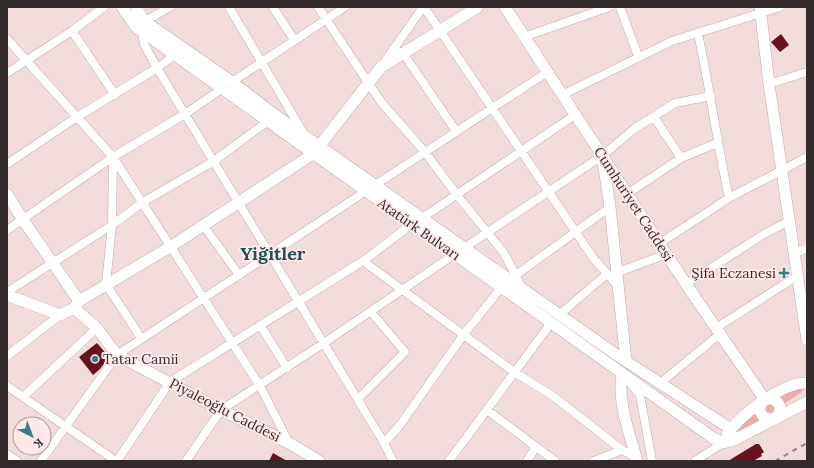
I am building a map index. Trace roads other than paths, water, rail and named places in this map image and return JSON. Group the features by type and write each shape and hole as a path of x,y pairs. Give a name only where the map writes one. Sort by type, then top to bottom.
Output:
{"main road":[{"name":"Atatürk Bulvarı","path":"122,7 133,25 144,26 417,221 513,278 523,289 659,384 731,429"},
{"name":"Atatürk Bulvarı","path":"136,7 144,26"},
{"path":"7,295 60,315 106,284 170,247 316,150 367,82 398,51 440,30 478,7"},
{"name":"Cumhuriyet Caddesi","path":"505,7 546,73 765,400 772,399 778,402 780,412 776,417"},
{"path":"760,10 769,84 807,340"},
{"name":"Atatürk Bulvarı","path":"271,118 306,136 316,150"},
{"path":"602,156 610,207 612,273 619,288 626,361"},
{"name":"Piyaleoğlu Caddesi","path":"7,194 22,220 52,262 76,304 97,328 117,355 221,410 289,443 319,461"},
{"name":"Atatürk Bulvarı","path":"417,221 455,254 501,288 713,438 723,443"},
{"path":"455,254 464,248"},
{"path":"501,288 513,278"},
{"path":"551,323 560,315"},
{"path":"622,374 620,385 636,459"},
{"path":"723,443 731,429 747,412 765,400 793,385 807,383"},
{"path":"794,409 807,393"},
{"path":"723,443 734,440 807,402"}],"street":[{"path":"7,73 72,31 104,7"},
{"path":"170,7 144,26 144,44 237,202 358,399 393,461"},
{"path":"229,7 306,136"},
{"path":"273,7 294,40"},
{"path":"318,7 381,102 425,152 504,254 513,278 610,207"},
{"path":"7,230 113,156 185,114 262,60 345,7"},
{"path":"456,131 398,51 424,7 594,259 612,273"},
{"path":"524,37 609,7"},
{"path":"620,7 638,56"},
{"path":"562,95 617,69 638,56 672,41 698,34 760,10 780,7"},
{"path":"72,31 115,95"},
{"path":"698,34 711,96 717,143 729,198"},
{"path":"7,39 113,156 260,386 289,443"},
{"path":"7,164 77,117 157,68 178,50"},
{"path":"769,84 807,72"},
{"path":"41,461 64,426 117,355 546,73"},
{"path":"464,248 602,156 634,129 675,103 711,96"},
{"path":"7,386 117,461 170,382 362,261 417,221 575,115"},
{"path":"654,117 681,158"},
{"path":"7,292 112,225 143,202 214,161 271,118"},
{"path":"627,194 681,158 717,143"},
{"path":"113,156 112,225 106,284 141,338"},
{"path":"660,243 729,198 807,157"},
{"path":"686,284 764,234 789,221"},
{"path":"203,225 239,275"},
{"path":"794,254 807,248"},
{"path":"186,461 221,410 260,386 371,312 455,254"},
{"path":"560,315 612,273 667,254"},
{"path":"362,261 464,334 514,372 553,396 622,450 636,459"},
{"path":"659,384 718,331 797,276"},
{"path":"384,443 400,425 464,334 501,288"},
{"path":"358,399 405,352 371,312"},
{"path":"7,356 60,315"},
{"path":"449,461 551,323"},
{"path":"260,325 287,368"},
{"path":"23,397 97,328"},
{"path":"622,374 640,394 652,461"},
{"path":"487,410 555,461"},
{"path":"695,461 723,443"},
{"path":"527,461 536,446"},
{"path":"594,461 622,450"},
{"path":"7,454 17,461"}],"railway":[{"path":"775,461 807,443"}],"place":[{"name":"Şifa Eczanesi","path":"784,273"},
{"name":"Tatar Camii","path":"95,359"}],"district":[{"name":"Yiğitler","path":"273,253"}]}
